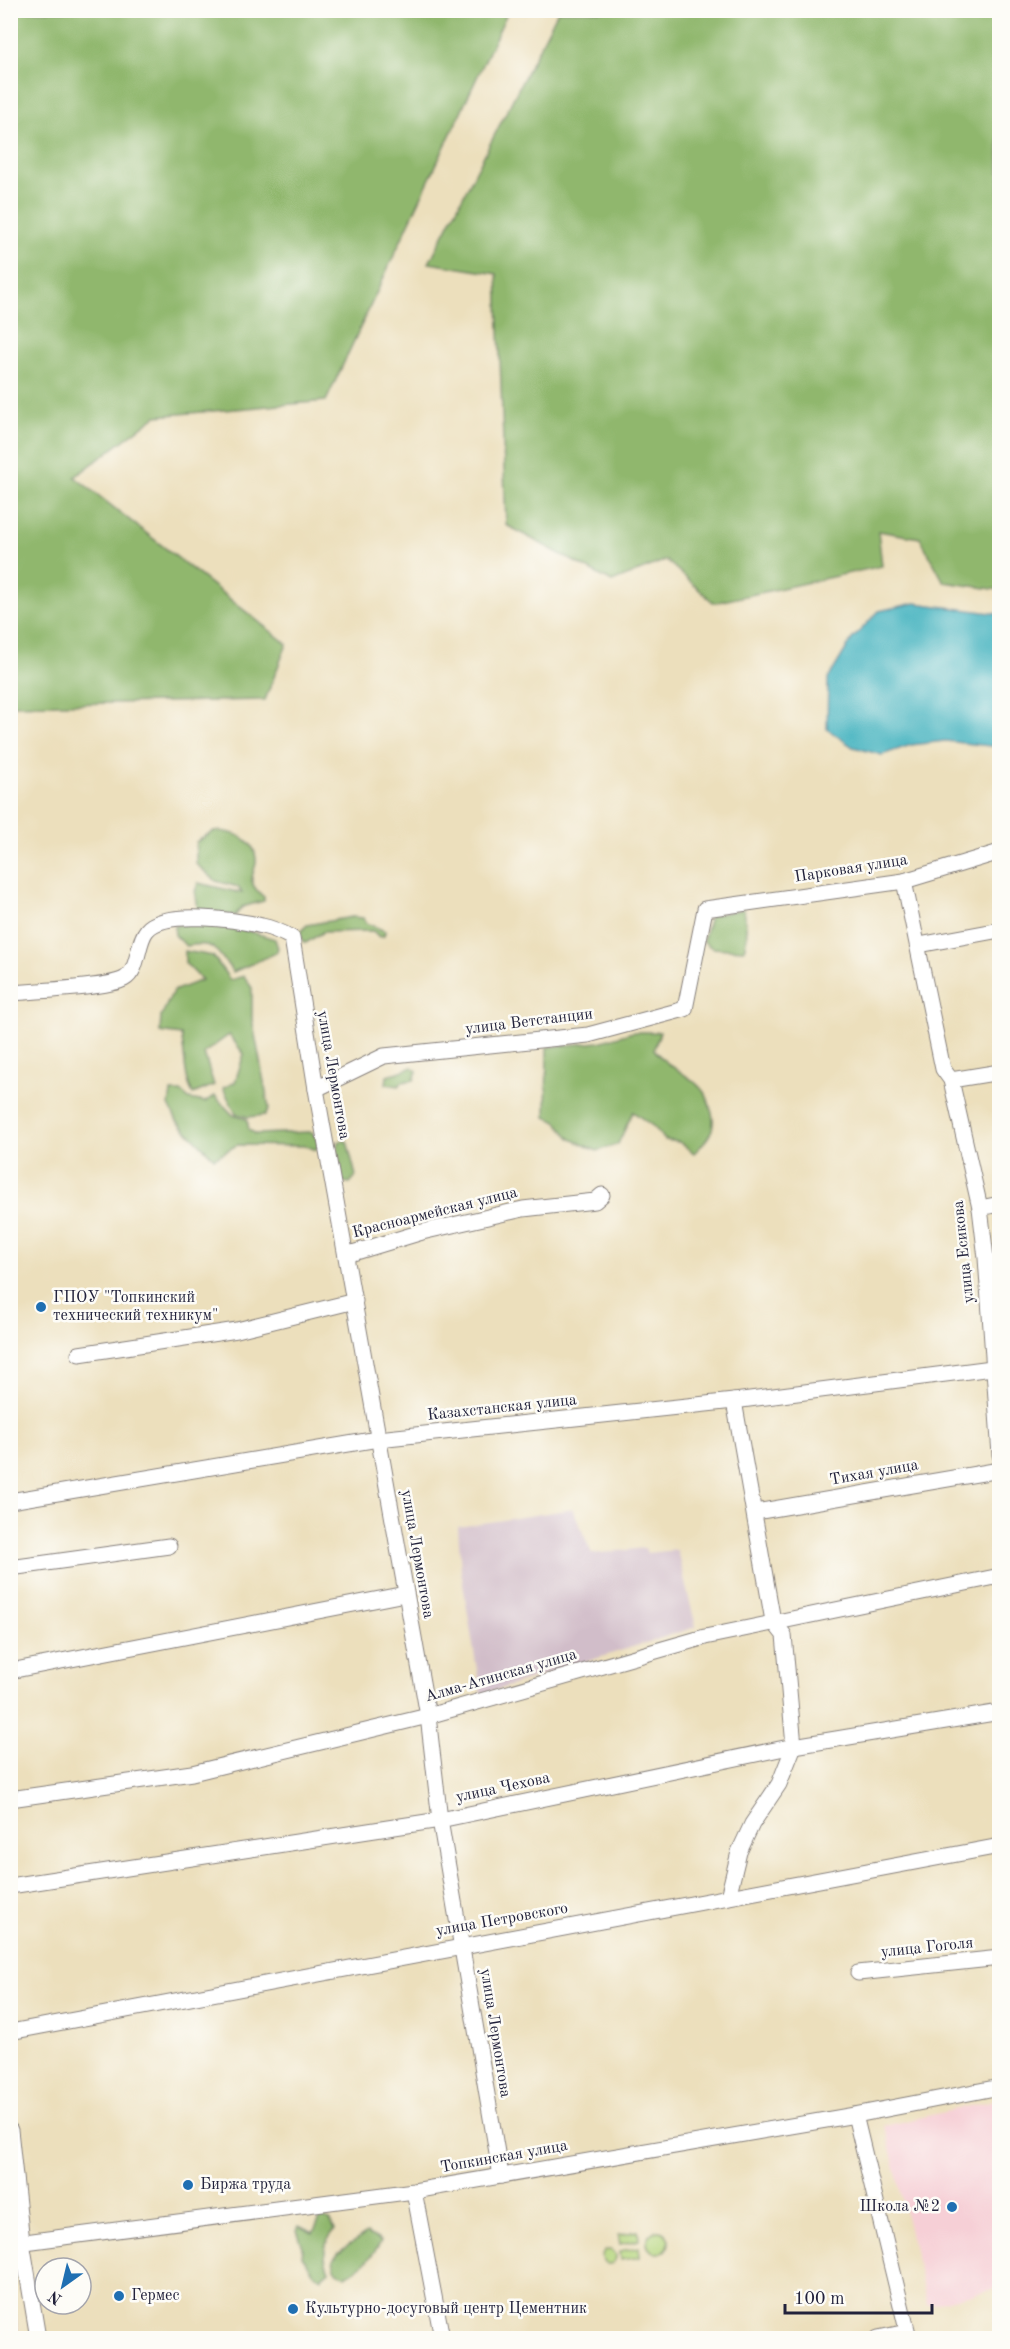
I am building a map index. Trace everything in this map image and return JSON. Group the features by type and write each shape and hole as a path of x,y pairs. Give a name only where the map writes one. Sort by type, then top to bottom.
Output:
{"street":[{"name":"Парковая улица","path":"705,909 904,881 999,852"},
{"name":"улица Есикова","path":"904,881 943,1069 951,1080 993,1257 999,1455"},
{"name":"улица Ветстанции","path":"316,1089 384,1056 588,1035 685,1009 705,909"},
{"name":"улица Лермонтова","path":"10,993 107,983 125,978 133,969 145,931 162,920 189,917 263,926 292,938 316,1089 428,1716 440,1820 501,2176"},
{"path":"919,945 999,930"},
{"path":"951,1080 999,1072"},
{"name":"Красноармейская улица","path":"346,1255 433,1229 523,1209 595,1201 602,1195"},
{"path":"980,1208 999,1204"},
{"path":"80,1354 237,1330 355,1301"},
{"name":"Казахстанская улица","path":"10,1501 378,1440 734,1401 996,1368"},
{"path":"728,1897 730,1881 739,1852 752,1824 779,1784 794,1746 784,1635 773,1621 734,1401"},
{"name":"Тихая улица","path":"755,1512 999,1470"},
{"path":"10,1568 169,1546"},
{"name":"Алма-Атинская улица","path":"10,1799 192,1773 428,1716 705,1637 773,1621 999,1576"},
{"path":"10,1671 405,1594"},
{"name":"улица Чехова","path":"10,1886 440,1820 794,1746 999,1712"},
{"name":"улица Петровского","path":"10,2032 999,1846"},
{"name":"улица Гоголя","path":"858,1973 999,1958"},
{"name":"Топкинская улица","path":"16,2243 414,2191 855,2115 999,2087"},
{"path":"855,2115 908,2335 878,2338"},
{"path":"10,2130 16,2243 38,2338"},
{"path":"414,2191 442,2338"}],"shaded area":[{"path":"573,1509 592,1554 645,1548 647,1553 677,1550 696,1627 481,1695 461,1571 458,1527"},
{"name":"Школа №2","path":"999,2099 999,2288 927,2305 885,2126"},
{"path":"11,2288 20,2338 11,2338"}],"green space":[{"path":"10,11 508,11 326,401 156,416 75,477 287,644 265,700 11,705"},
{"path":"558,11 999,11 999,590 944,582 920,538 878,531 882,566 714,603 666,560 612,582 506,525 497,274 429,263"},
{"path":"214,831 243,838 253,848 255,855 256,863 252,882 264,897 264,901 242,907 235,916 198,909 195,892 198,883 242,893 238,887 216,881 196,864 196,842"},
{"path":"744,909 747,936 744,950 712,948 703,941 710,916"},
{"path":"352,917 363,918 366,923 385,931 384,936 379,937 373,931 323,932 306,943 303,942 300,932 307,925"},
{"path":"188,924 248,931 275,939 278,948 276,953 233,972 219,953 210,946 186,946 175,935 174,926"},
{"path":"185,951 213,956 230,980 244,976 252,988 252,1019 269,1108 265,1115 248,1117 236,1114 223,1088 235,1082 244,1054 229,1035 204,1053 214,1085 193,1094 186,1073 181,1035 160,1032 161,1017 173,991 202,980 185,963"},
{"path":"633,1032 660,1032 654,1049 659,1056 695,1082 707,1097 713,1119 712,1130 694,1153 679,1142 665,1140 654,1127 633,1112 618,1144 597,1151 571,1139 557,1122 546,1117 547,1047 599,1042"},
{"path":"412,1067 417,1071 414,1080 402,1082 399,1086 386,1084 387,1076"},
{"path":"171,1092 181,1092 189,1099 205,1102 215,1096 233,1115 247,1119 249,1130 256,1134 309,1132 313,1133 319,1143 316,1150 306,1146 237,1145 214,1158 177,1121 169,1105"},
{"path":"340,1141 347,1141 356,1176 350,1183 343,1182 337,1145"},
{"path":"321,2217 330,2220 335,2230 325,2249 325,2260 329,2271 321,2278 314,2273 302,2256 303,2247 297,2230 299,2226 313,2233"},
{"path":"638,2231 639,2240 620,2244 618,2235"},
{"path":"658,2231 666,2234 669,2242 666,2250 658,2253 650,2250 647,2242 650,2234"},
{"path":"367,2233 381,2241 366,2262 345,2276 335,2269 333,2260 339,2252"},
{"path":"639,2247 640,2257 621,2260 620,2251"},
{"path":"609,2250 614,2252 616,2257 614,2262 609,2264 604,2262 602,2257 604,2252"}],"water":[{"path":"915,603 999,614 999,747 945,741 911,745 882,755 853,747 827,729 828,679 852,639 879,611"}],"place":[{"name":"ГПОУ \"Топкинский технический техникум\"","path":"41,1307"},
{"name":"Биржа труда","path":"188,2185"},
{"name":"Школа №2","path":"952,2207"},
{"name":"Гермес","path":"119,2296"},
{"name":"Культурно-досуговый центр Цементник","path":"293,2309"}]}
